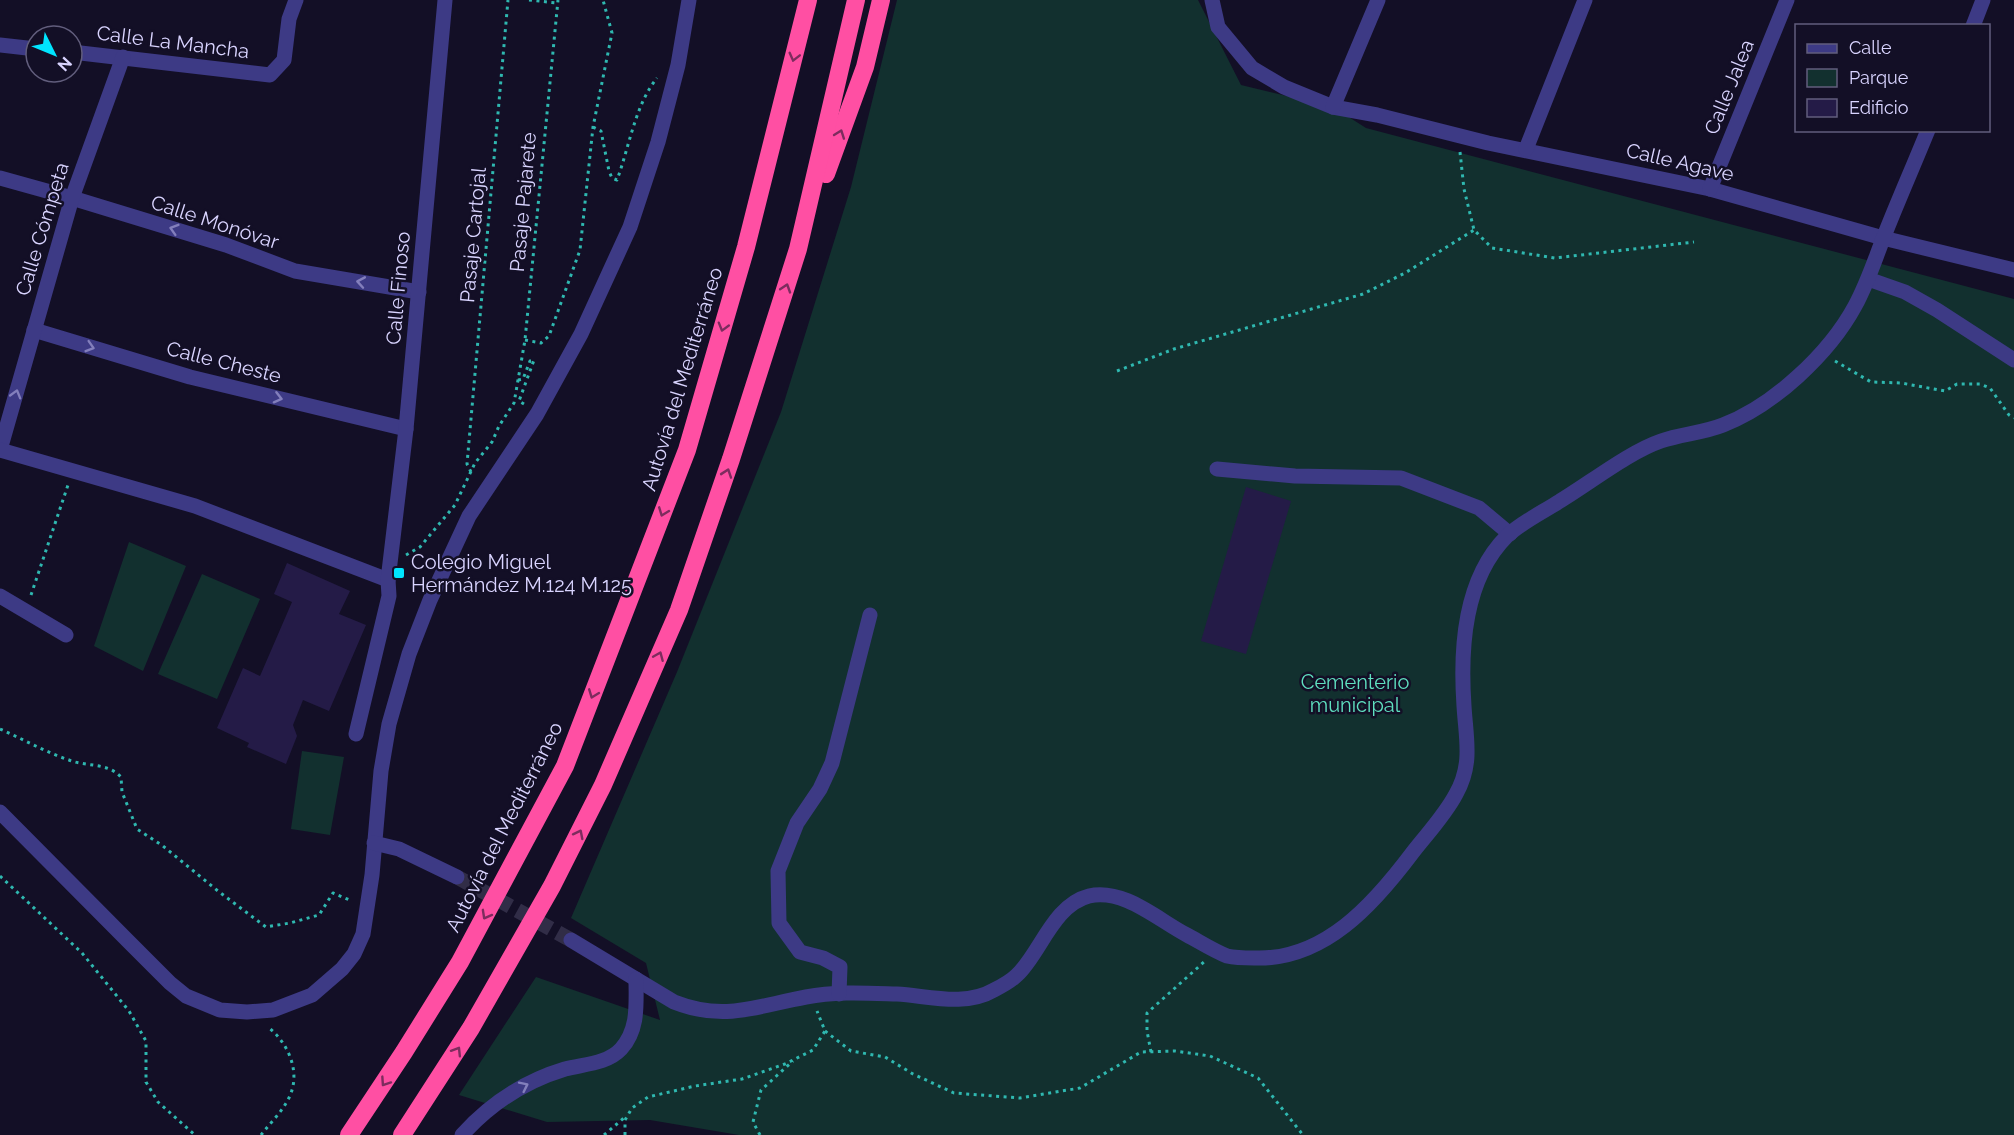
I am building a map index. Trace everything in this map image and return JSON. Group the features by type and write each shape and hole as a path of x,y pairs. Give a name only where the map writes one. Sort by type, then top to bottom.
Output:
{"highway":[{"name":"Autovía del Mediterráneo","path":"349,1135 460,962 565,766 687,450 746,247 808,0"},
{"path":"798,249 856,0"},
{"path":"402,1135 471,1028 552,886 603,785 679,610 732,459 798,249 865,67 881,0"}],"street":[{"name":"Calle La Mancha","path":"84,53 270,75 284,60 289,19 296,0"},
{"name":"Calle Finoso","path":"356,734 389,596 388,580 406,429 445,0"},
{"path":"0,812 153,967 186,996 220,1010 247,1012 273,1010 312,995 342,969 354,954 363,934 381,771 389,723 409,654 430,600 469,516 537,414 581,334 630,227 658,142 678,64 689,0"},
{"name":"Calle Agave","path":"1212,0 1218,27 1252,68 1284,87 1333,107 1710,189 1883,238 2014,270"},
{"path":"1333,107 1378,0"},
{"path":"1526,149 1585,0"},
{"name":"Calle Jalea","path":"1710,189 1787,0"},
{"path":"1974,24 1983,0"},
{"path":"0,45 24,48"},
{"name":"Calle Cómpeta","path":"0,450 72,198 123,57"},
{"path":"571,940 674,1002 691,1009 711,1012 734,1012 810,996 861,992 956,1000 990,993 1019,974 1057,919 1083,897 1105,894 1136,904 1186,935 1231,957 1270,959 1313,948 1342,929 1389,884 1455,796 1466,771 1468,740 1464,705 1464,640 1471,597 1487,560 1510,534 1635,453 1660,441 1724,425 1755,409 1791,382 1821,353 1854,309 1927,132"},
{"name":"Calle Monóvar","path":"0,178 226,245 295,271 419,292"},
{"path":"1868,279 1905,292 2014,360"},
{"name":"Calle Cheste","path":"34,330 190,377 406,429"},
{"path":"0,450 195,506 388,580"},
{"path":"1217,469 1295,476 1401,478 1479,508 1510,534"},
{"path":"0,596 66,635"},
{"path":"839,994 840,967 823,958 800,952 779,923 778,871 797,823 820,789 832,763 870,615"},
{"path":"374,843 399,849 457,877"},
{"path":"462,1135 483,1114 523,1086 565,1069 611,1057 620,1050 634,1027 637,1013 636,979"}],"path":[{"name":"Pasaje Cartojal","path":"471,472 467,464 508,0"},
{"path":"529,0 557,1"},
{"path":"525,340 541,343 549,336 580,250 593,127 612,33 603,0"},
{"name":"Pasaje Pajarete","path":"471,472 475,463 492,442 514,403 525,340 557,1"},
{"path":"593,127 601,131 609,171 612,178 617,180 634,125 651,85 662,72 678,64"},
{"path":"1458,135 1464,189 1474,230 1492,248 1555,258 1694,242"},
{"path":"1117,371 1174,349 1363,294 1405,273 1474,230"},
{"path":"1821,353 1871,382 1901,383 1945,391 1957,384 1980,384 1990,388 2008,415 2014,418"},
{"path":"518,380 523,380 530,361 534,360 519,401 537,414"},
{"path":"391,557 407,555 420,548 455,505 471,472"},
{"path":"25,611 68,485"},
{"path":"0,729 71,761 94,764 116,771 121,777 122,792 137,830 163,846 266,927 319,915 333,892 354,902 356,892"},
{"path":"0,876 82,953 129,1011 146,1041 146,1083 158,1102 195,1135"},
{"path":"1151,1052 1147,1031 1147,1013 1217,950"},
{"path":"810,996 825,1031 851,1051 885,1057 913,1074 954,1093 1020,1098 1080,1088 1141,1052 1175,1051 1210,1056 1258,1078 1303,1135"},
{"path":"247,1012 277,1036 290,1055 293,1065 294,1081 291,1092 285,1104 261,1135"},
{"path":"625,1135 625,1120 628,1114 648,1096 742,1079 813,1050 825,1031"},
{"path":"760,1135 753,1122 761,1090 796,1058"},
{"path":"604,1135 628,1114"}],"green space":[{"name":"Cementerio municipal","path":"897,0 1198,0 1241,85 1333,107 1366,128 2014,299 2014,1135 739,1135 650,1120 547,1122 459,1095 536,977 660,1020 646,963 571,918 677,672 781,412 851,187"},
{"path":"129,542 186,566 143,671 94,646"},
{"path":"202,574 260,599 217,699 158,674"},
{"path":"302,751 344,757 330,835 291,829"}],"building":[{"path":"1246,487 1291,501 1246,654 1201,641"},
{"path":"287,563 350,591 339,614 366,625 329,711 303,700 293,725 297,736 286,764 247,747 249,743 217,728 243,668 260,676 292,602 274,594"}],"tunnel":[{"path":"457,877 571,940"}],"place":[{"name":"Colegio Miguel Hermández M.124 M.125","path":"399,573"}]}
